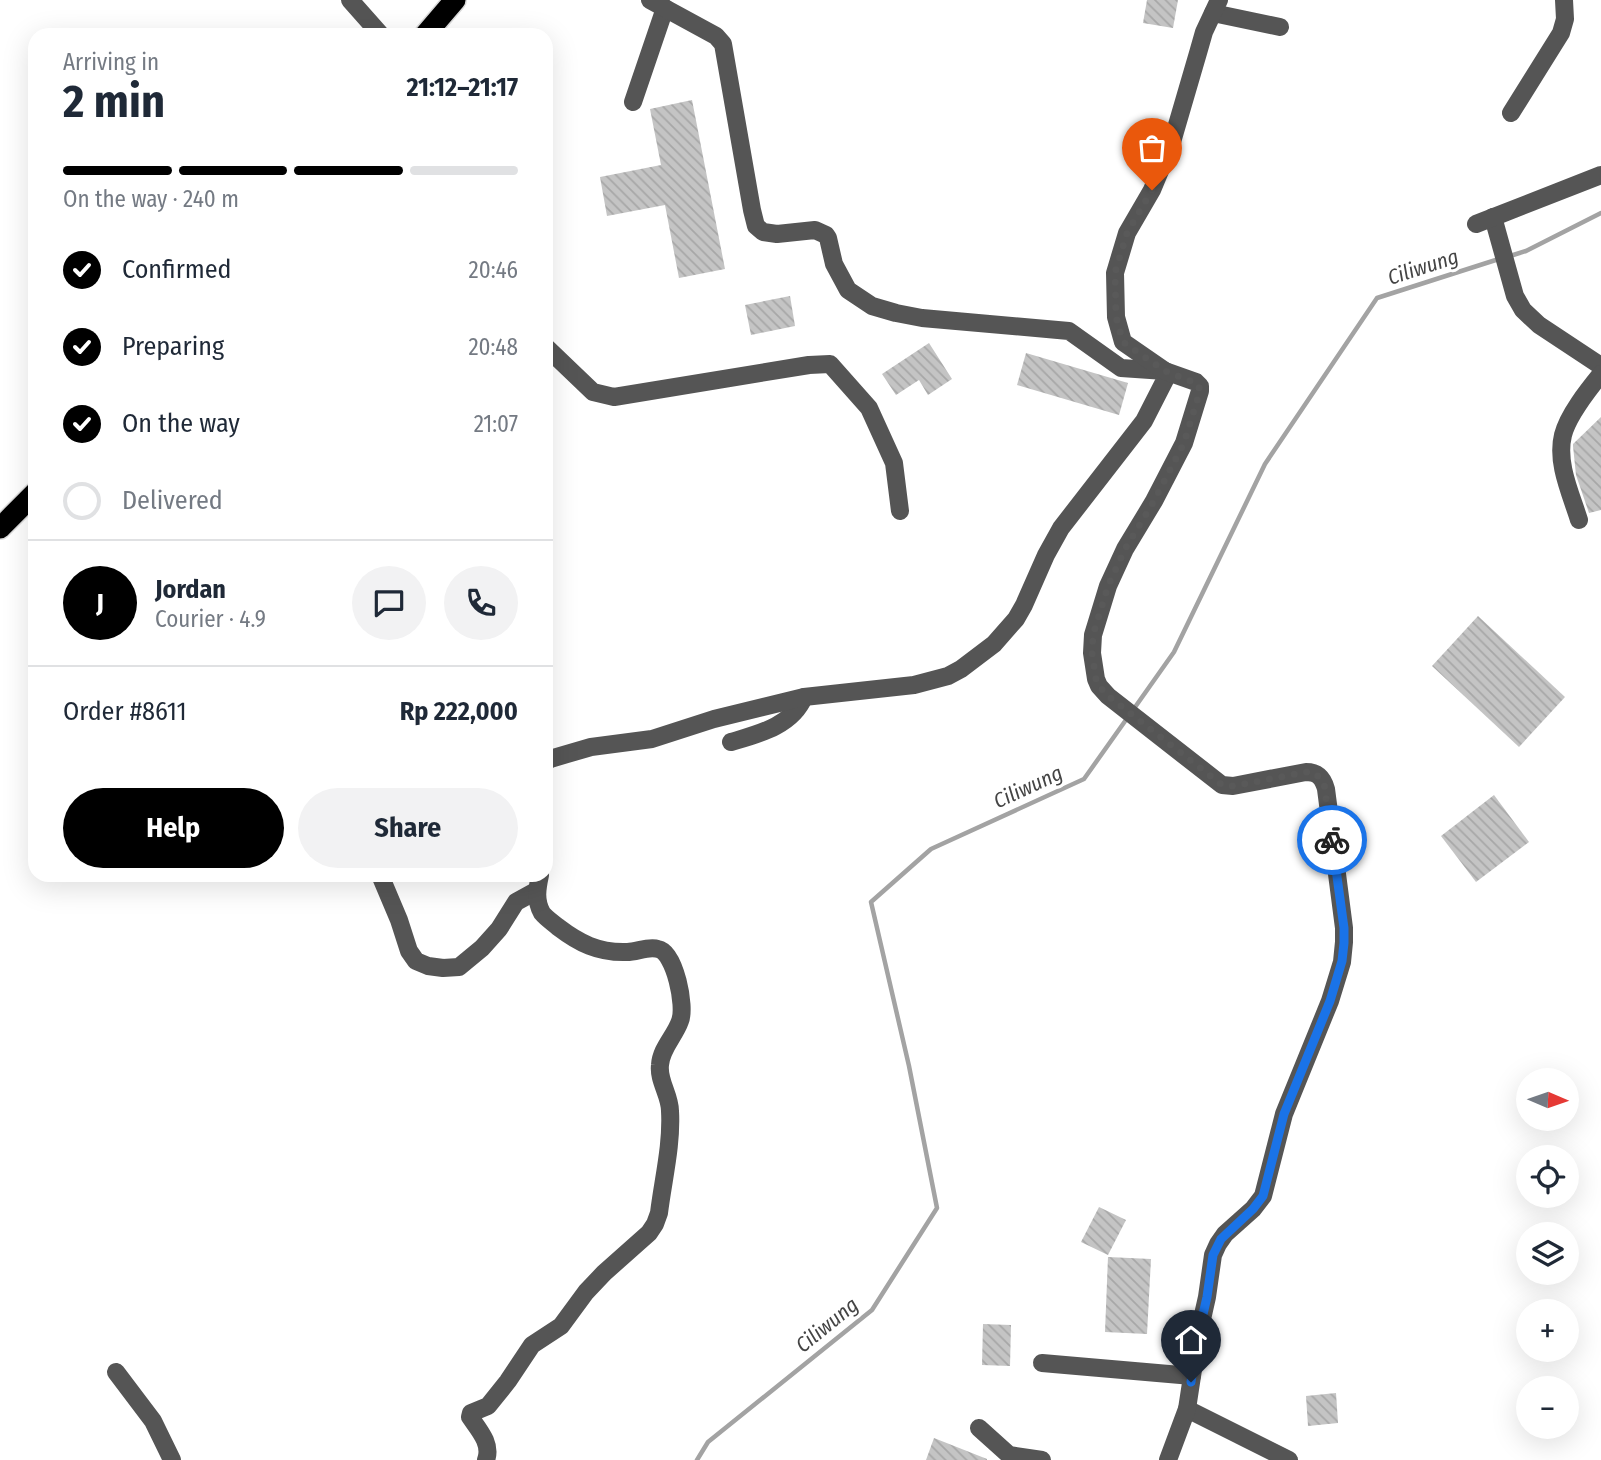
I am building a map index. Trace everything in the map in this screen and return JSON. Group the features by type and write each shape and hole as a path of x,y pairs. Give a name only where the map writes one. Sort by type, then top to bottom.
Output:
{"highway":[{"path":"432,28 455,0"},
{"path":"0,528 28,500"}],"street":[{"path":"349,0 375,28"},
{"path":"1511,113 1561,33 1565,19 1564,0"},
{"path":"633,102 657,4 716,36 723,44 752,210 760,231 777,234 815,230 823,233 828,238 834,264 849,290 872,306 922,318 1069,331 1121,368 1165,371"},
{"path":"1168,1460 1187,1409 1213,1255 1221,1239 1263,1196 1284,1114 1330,1001 1342,961 1344,928 1328,803 1322,779 1315,773 1306,772 1233,786 1222,785 1108,696 1096,679 1092,653 1093,635 1108,586 1125,549 1184,443 1200,394 1198,384 1165,371 1123,342 1116,317 1115,273 1127,233 1152,190 1172,142 1198,53 1216,6 1280,27"},
{"path":"1601,175 1485,221 1499,239 1515,296 1528,316 1601,366"},
{"path":"553,355 593,392 614,397 809,365 830,364 869,408 894,463 900,511"},
{"path":"553,760 591,747 652,739 714,719 804,697 932,681 961,669 994,644 1016,619 1061,528 1144,421 1166,381 1165,371"},
{"path":"1579,520 1563,466 1563,434 1570,417 1601,374"},
{"path":"731,742 779,724 795,712 804,697"},
{"path":"383,882 409,951 416,961 443,968 459,967 482,948 499,929 516,902 538,883"},
{"path":"486,1460 487,1443 470,1417 471,1413 488,1406 532,1345 561,1326 586,1292 639,1243 655,1224 659,1213 671,1126 669,1097 660,1076 660,1065 662,1054 680,1023 682,1013 675,971 664,951 657,948 617,952 575,940 544,916 539,907 538,883"},
{"path":"1042,1363 1192,1376"},
{"path":"116,1371 153,1421 172,1460"},
{"path":"1187,1409 1289,1460"},
{"path":"979,1428 1008,1457 1042,1460"}],"building":[{"path":"1147,0 1178,0 1173,28 1143,23"},
{"path":"692,100 725,269 679,278 665,205 607,216 600,177 661,165 650,109"},
{"path":"790,296 795,326 751,335 745,305"},
{"path":"929,343 952,379 928,395 919,380 896,395 882,374"},
{"path":"1026,353 1128,383 1119,415 1017,385"},
{"path":"1601,417 1601,510 1589,513 1576,475 1573,444"},
{"path":"1478,616 1565,697 1519,747 1432,666"},
{"path":"1494,795 1529,842 1476,882 1441,836"},
{"path":"1099,1207 1126,1220 1108,1255 1081,1242"},
{"path":"1108,1257 1151,1259 1147,1334 1105,1332"},
{"path":"983,1324 1011,1325 1010,1366 982,1365"},
{"path":"1336,1393 1338,1423 1308,1426 1306,1396"},
{"path":"934,1438 987,1459 987,1460 926,1460"}],"waterway":[{"name":"Ciliwung","path":"1510,256 1526,251 1601,213"},
{"name":"Ciliwung","path":"1133,710 1174,652 1265,464 1377,298 1502,258"},
{"name":"Ciliwung","path":"697,1460 708,1442 872,1310 937,1208 909,1066 871,902 931,849 1084,779 1128,717"}],"way so far":[{"path":"1152,190 1127,233 1115,273 1116,317 1123,342 1165,371 1196,382 1200,391 1184,443 1125,549 1108,586 1093,635 1092,653 1096,679 1108,696 1222,785 1233,786 1306,772 1315,773 1324,783 1332,840"}],"route":[{"path":"1191,1382 1213,1255 1221,1239 1263,1196 1284,1114 1330,1001 1342,961 1344,928 1332,840"}]}
